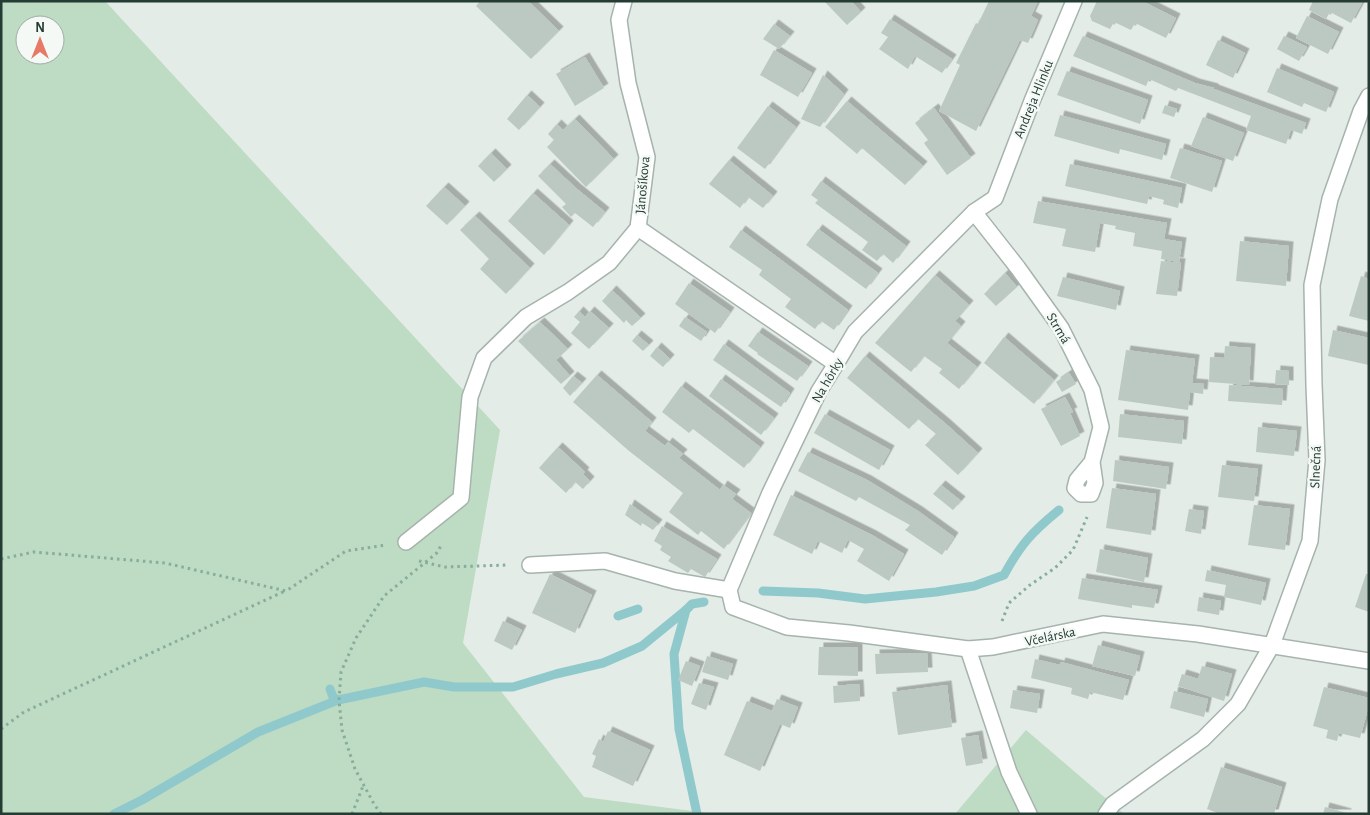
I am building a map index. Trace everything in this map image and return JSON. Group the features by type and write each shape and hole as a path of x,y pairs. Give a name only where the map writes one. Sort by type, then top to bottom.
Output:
{"street":[{"name":"Jánošíkova","path":"452,506 462,498 470,397 484,358 526,318 568,292 609,263 638,228 646,157 628,83 619,20 624,1"},
{"name":"Andreja Hlinku","path":"995,198 1032,101 1074,1"},
{"name":"Slnečná","path":"1106,814 1113,804 1203,739 1238,704 1272,645 1310,541 1317,460 1312,285 1330,199 1361,111 1369,96"},
{"name":"Na hôrky","path":"729,590 770,493 820,391 855,332 974,212 995,198"},
{"name":"Strmá","path":"974,212 1018,268 1060,328 1092,390 1101,427 1092,462 1095,483 1091,494"},
{"path":"638,228 836,364"},
{"path":"406,542 452,506"},
{"path":"530,565 605,561 675,581 729,590"},
{"name":"Včelárska","path":"729,590 733,608 787,627 849,633 968,649 993,647 1103,624 1198,634 1369,661"},
{"path":"968,649 1009,772 1029,814"}],"path":[{"path":"993,647 1009,603 1030,585 1055,568 1073,550 1086,520 1091,494"},
{"path":"381,814 355,769 342,730 341,672 356,638 384,596 438,552 446,533 452,506"},
{"path":"1,729 24,712 286,591 346,551 406,542 415,560 445,567 530,565"},
{"path":"1,559 34,552 165,563 286,591"},
{"path":"352,814 364,786"}],"green space":[{"path":"1,1 105,1 500,430 463,643 584,797 715,814 1,814"},
{"path":"1026,730 1124,814 955,814"}],"building":[{"path":"480,1 528,1 559,31 531,59 476,6"},
{"path":"824,1 851,1 861,12 847,25"},
{"path":"989,1 1038,1 1031,16 1038,20 1028,43 1020,40 976,131 939,111 960,65 956,63"},
{"path":"1097,1 1142,1 1176,18 1166,38 1135,23 1131,30 1114,22 1110,29 1092,21 1090,16"},
{"path":"1313,1 1363,1 1351,23 1330,12 1326,19 1309,10"},
{"path":"1307,16 1339,32 1328,54 1296,38"},
{"path":"890,19 952,59 942,73 915,56 908,69 879,49 888,37 881,33"},
{"path":"774,24 790,36 779,49 763,39"},
{"path":"1083,36 1195,83 1214,88 1306,123 1302,134 1291,130 1286,144 1246,130 1251,116 1178,88 1176,91 1149,79 1146,86 1073,56"},
{"path":"1284,36 1307,47 1299,61 1277,49"},
{"path":"1218,40 1245,53 1233,78 1206,65"},
{"path":"774,50 812,73 798,97 760,75"},
{"path":"585,57 604,88 575,106 556,74"},
{"path":"1277,68 1334,92 1326,112 1304,103 1302,107 1267,92"},
{"path":"1067,71 1148,100 1140,124 1057,95"},
{"path":"823,75 844,94 820,127 801,119"},
{"path":"527,95 540,107 519,130 507,119"},
{"path":"847,101 923,166 905,185 862,148 857,154 825,127"},
{"path":"1165,105 1177,109 1174,117 1162,113"},
{"path":"768,106 796,127 765,169 737,148"},
{"path":"934,108 971,158 947,175 924,143 928,140 915,123"},
{"path":"1060,115 1166,144 1162,160 1120,149 1119,154 1054,136"},
{"path":"1203,117 1244,133 1233,161 1191,146"},
{"path":"575,119 614,159 586,187 547,147 554,140 548,134 557,124 563,130"},
{"path":"1180,148 1222,161 1212,192 1170,178"},
{"path":"491,153 507,169 494,182 478,166"},
{"path":"729,160 773,196 763,208 748,197 740,208 709,184"},
{"path":"550,164 605,212 593,227 575,213 571,217 562,207 566,204 538,176"},
{"path":"1070,164 1182,188 1178,208 1163,204 1164,200 1149,196 1147,204 1065,186"},
{"path":"821,181 906,246 893,263 883,254 877,261 862,250 868,242 815,203 818,200 811,195"},
{"path":"444,187 465,206 447,225 426,206"},
{"path":"533,193 569,225 544,255 508,221"},
{"path":"1038,201 1167,223 1164,239 1182,242 1179,262 1161,259 1162,251 1133,246 1135,233 1115,229 1116,226 1100,223 1095,252 1062,246 1066,229 1033,223"},
{"path":"475,216 530,268 506,294 480,269 489,259 460,230"},
{"path":"818,229 878,273 866,289 806,245"},
{"path":"741,230 848,310 834,330 821,321 815,329 785,307 791,299 759,275 762,270 729,247"},
{"path":"1240,241 1289,246 1286,286 1236,281"},
{"path":"1161,261 1181,263 1177,296 1156,294"},
{"path":"1005,273 1017,287 996,306 984,294"},
{"path":"935,275 969,305 955,321 961,326 947,343 977,367 959,389 939,373 942,369 924,356 911,372 875,343"},
{"path":"1361,276 1369,279 1369,321 1349,316"},
{"path":"1063,277 1120,291 1116,310 1057,296"},
{"path":"689,283 730,312 715,333 675,304"},
{"path":"612,290 641,318 632,326 626,320 624,323 602,301"},
{"path":"579,311 585,317 590,311 609,328 589,349 571,333 580,322 574,317"},
{"path":"685,317 707,332 701,341 679,326"},
{"path":"540,322 568,349 556,360 570,376 561,384 518,341"},
{"path":"1333,330 1369,338 1369,365 1328,356"},
{"path":"758,332 808,366 797,381 748,346"},
{"path":"637,335 649,345 643,351 632,341"},
{"path":"1004,337 1054,380 1034,404 984,363"},
{"path":"724,344 790,393 781,407 713,360"},
{"path":"1225,346 1251,348 1249,385 1209,382 1210,357 1224,358"},
{"path":"657,347 670,359 663,367 650,356"},
{"path":"1126,350 1195,359 1192,383 1204,384 1203,394 1190,392 1188,410 1118,400"},
{"path":"865,356 978,453 958,475 925,445 936,434 918,419 909,429 847,378"},
{"path":"1276,370 1289,371 1289,385 1275,384"},
{"path":"1069,373 1076,384 1062,392 1056,382"},
{"path":"597,375 652,422 645,431 665,446 668,442 683,454 679,458 720,490 723,485 736,494 732,499 751,513 724,549 701,531 698,535 669,512 683,493 629,451 573,402"},
{"path":"573,376 582,383 570,396 563,388"},
{"path":"721,379 774,418 761,435 709,396"},
{"path":"1229,385 1283,389 1282,405 1228,401"},
{"path":"681,386 760,447 744,468 693,429 689,433 662,412"},
{"path":"1065,397 1073,412 1070,413 1080,436 1061,446 1041,409"},
{"path":"825,414 890,450 879,470 814,433"},
{"path":"1120,414 1184,421 1182,444 1118,437"},
{"path":"1258,427 1297,431 1294,456 1256,452"},
{"path":"558,447 585,472 583,474 590,481 583,489 575,482 566,493 539,468"},
{"path":"808,452 867,480 918,511 954,537 942,555 905,530 910,525 859,497 856,501 798,471"},
{"path":"1115,460 1169,467 1166,489 1113,481"},
{"path":"1222,465 1258,469 1254,501 1218,497"},
{"path":"941,485 961,501 953,510 933,494"},
{"path":"1112,488 1156,494 1151,535 1106,528"},
{"path":"791,495 872,535 904,554 889,581 857,561 864,549 848,540 842,553 818,541 812,554 773,535"},
{"path":"630,504 658,524 653,530 642,523 641,526 625,515"},
{"path":"1254,505 1290,509 1285,550 1248,545"},
{"path":"1189,509 1204,511 1201,534 1185,531"},
{"path":"662,526 717,559 705,577 691,569 688,573 668,561 671,557 660,550 662,546 654,541"},
{"path":"1100,549 1148,558 1144,582 1096,572"},
{"path":"1207,570 1266,583 1261,605 1224,597 1226,585 1205,581"},
{"path":"550,574 592,595 575,633 532,613"},
{"path":"1366,574 1369,574 1369,612 1355,607"},
{"path":"1082,578 1158,590 1154,608 1132,605 1132,608 1078,599"},
{"path":"1199,597 1221,601 1219,615 1197,611"},
{"path":"503,621 522,630 512,650 494,641"},
{"path":"1098,645 1140,656 1135,676 1092,666"},
{"path":"819,647 858,647 858,676 818,675"},
{"path":"927,653 928,672 876,674 875,654"},
{"path":"707,656 733,664 728,680 702,672"},
{"path":"1035,659 1060,665 1061,662 1129,680 1123,700 1090,692 1088,699 1071,694 1072,688 1031,678"},
{"path":"686,661 700,666 692,686 678,680"},
{"path":"1202,666 1232,674 1224,701 1178,686 1182,674 1198,679"},
{"path":"699,683 714,687 706,710 691,704"},
{"path":"859,684 860,701 834,703 833,686"},
{"path":"947,685 952,727 898,735 892,692"},
{"path":"1324,687 1369,698 1369,705 1360,738 1339,733 1337,741 1326,738 1328,730 1313,726"},
{"path":"1013,690 1040,694 1037,713 1010,708"},
{"path":"1174,691 1208,699 1204,717 1170,708"},
{"path":"777,699 798,707 790,728 780,724 760,771 724,755 747,701 772,711"},
{"path":"608,731 650,750 633,786 592,767 596,756 592,754 599,739 603,742"},
{"path":"978,735 983,763 966,766 961,738"},
{"path":"1221,767 1282,787 1274,814 1220,814 1207,809"},
{"path":"1325,807 1347,813 1347,814 1323,814"}],"waterway":[{"path":"763,591 818,593 865,599 974,586 1004,575 1028,539 1059,510"},
{"path":"697,814 679,729 674,654 686,610 692,604 704,602"},
{"path":"618,616 638,609"},
{"path":"114,814 142,800 258,732 338,700 424,682 454,687 513,687 603,663 642,646 686,610"},
{"path":"330,689 333,697 338,700"}]}
